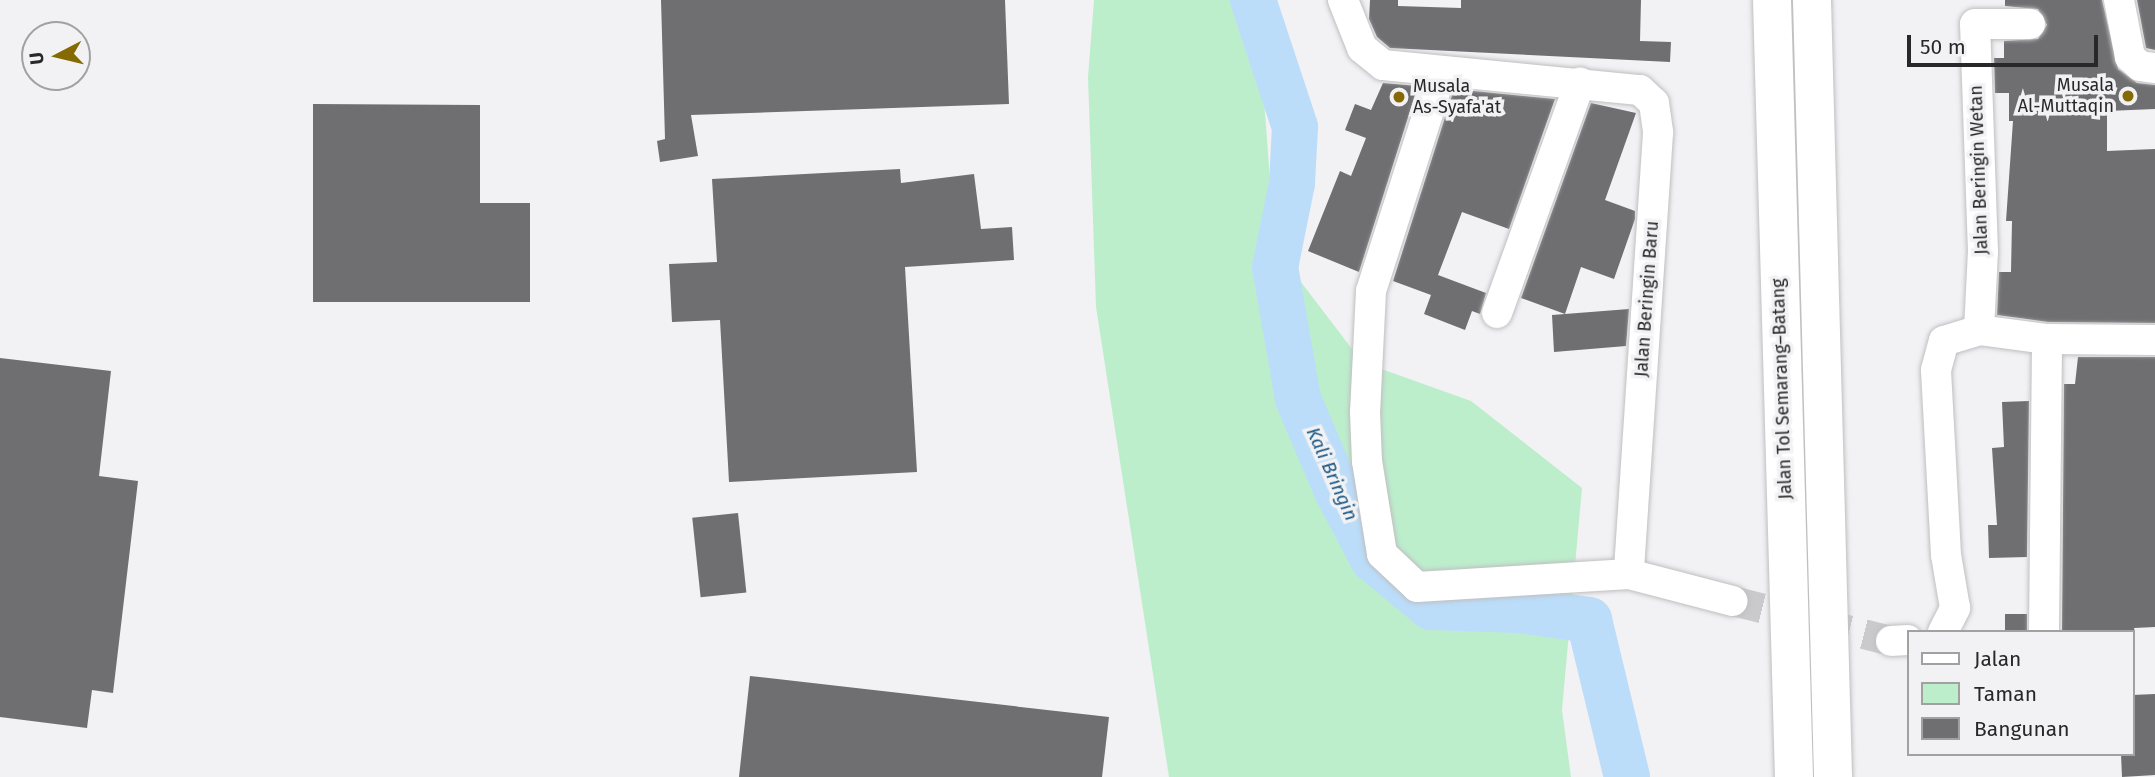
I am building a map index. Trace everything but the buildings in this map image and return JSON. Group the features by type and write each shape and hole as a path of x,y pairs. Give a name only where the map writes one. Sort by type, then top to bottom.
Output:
{"highway":[{"name":"Jalan Tol Semarang–Batang","path":"1772,0 1794,777"},
{"path":"1812,0 1833,777"}],"street":[{"name":"Jalan Beringin Baru","path":"1343,0 1362,48 1383,65 1441,73 1640,90 1654,103 1658,133 1629,574"},
{"path":"2119,0 2130,57 2140,66 2155,68"},
{"name":"Jalan Beringin Wetan","path":"1979,330 1983,252 1973,12 2030,24"},
{"path":"1441,73 1371,291 1365,412 1377,533 1382,554 1418,587 1581,580 1629,574 1733,601"},
{"path":"1497,313 1580,83"},
{"path":"1944,630 1955,608 1946,555 1936,370 1944,341 1979,330 2047,339 2155,340"},
{"path":"2044,630 2047,339"}],"green space":[{"path":"1094,0 1247,0 1262,72 1275,248 1362,362 1471,401 1582,488 1562,710 1571,777 1169,777 1096,307 1088,77"}],"waterway":[{"name":"Kali Bringin","path":"1253,0 1295,127 1292,183 1275,267 1298,399 1337,491 1373,559 1431,607 1518,610 1589,620 1627,777"}],"tunnel":[{"path":"1733,601 1891,641"}],"place":[{"name":"Musala Al-Muttaqin","path":"2128,96"},
{"name":"Musala As-Syafa'at","path":"1399,97"}]}
